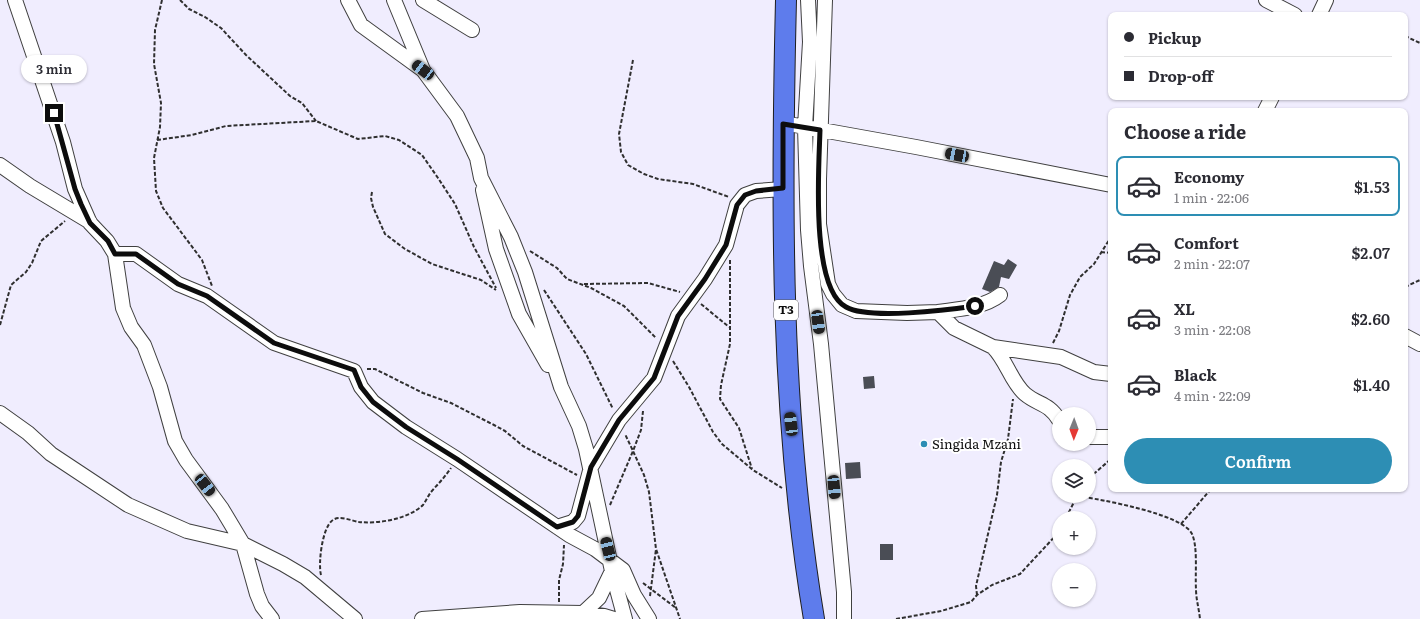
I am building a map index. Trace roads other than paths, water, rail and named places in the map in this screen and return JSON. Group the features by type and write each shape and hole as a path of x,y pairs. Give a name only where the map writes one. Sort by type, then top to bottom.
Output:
{"highway":[{"name":"T3","path":"786,0 783,188 787,391 806,571 814,619"}],"street":[{"path":"15,0 63,142 75,189 90,223"},
{"path":"348,0 361,25 423,70"},
{"path":"394,0 423,70 457,116 477,158 490,227 504,274 519,314 561,387 579,426 602,525 615,568 625,619"},
{"path":"423,0 472,30"},
{"path":"808,0 810,42 805,127 811,266 821,344 844,592 844,619"},
{"path":"825,0 820,130 819,224 828,284 833,294 842,305 856,311 907,313 938,312 982,305 993,301 1000,296"},
{"path":"1266,0 1289,12"},
{"path":"1320,12 1326,0"},
{"path":"783,124 1108,185"},
{"path":"0,165 30,186 90,223 108,241 115,254 124,308 131,327 144,345 160,387 175,440 186,460 222,509 243,544 257,594 262,606 272,619"},
{"path":"481,178 511,237 525,272 561,387"},
{"path":"563,531 578,516 589,473 619,420 654,378 665,346 678,316 726,245 736,209 740,201 745,195 756,191 783,188"},
{"path":"115,254 136,254 178,284 207,296 274,343 354,370 361,387 373,402 406,427 457,459 563,531 595,549 615,568 649,619"},
{"path":"938,312 954,328 993,347 1012,348 1044,356 1061,357 1094,372 1108,374"},
{"path":"1408,338 1420,344"},
{"path":"993,347 1004,360 1016,384 1025,394 1046,405 1052,410"},
{"path":"0,413 28,433 51,454 128,505 187,531 243,544 294,570 326,593 355,619"},
{"path":"1096,437 1108,437"},
{"path":"583,613 599,598 615,568"},
{"path":"422,619 520,612 583,613 614,619"}],"place":[{"name":"Singida Mzani","path":"924,444"}]}
